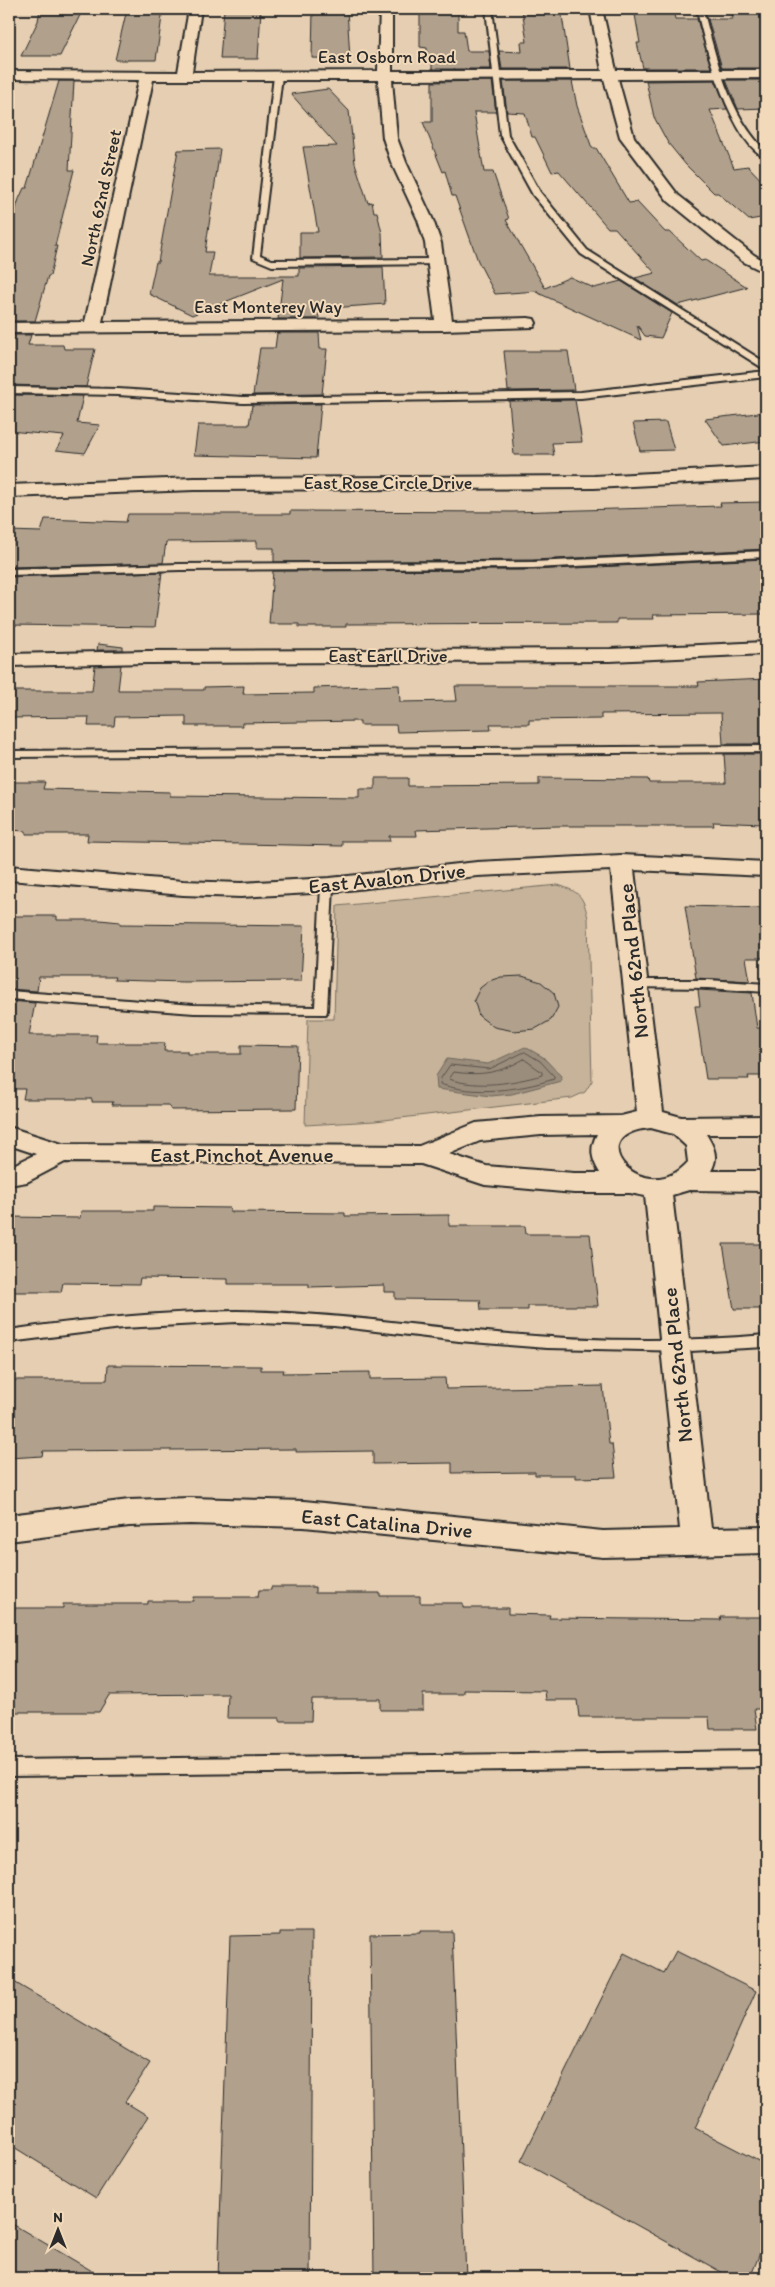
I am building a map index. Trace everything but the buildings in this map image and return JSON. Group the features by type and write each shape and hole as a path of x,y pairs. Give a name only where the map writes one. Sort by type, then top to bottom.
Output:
{"street":[{"path":"184,76 195,9"},
{"path":"386,9 386,76 389,136 396,159 430,231 438,262 444,326"},
{"path":"596,9 610,75 627,138 673,198 748,258 766,268"},
{"name":"East Osborn Road","path":"9,75 495,76 766,74"},
{"name":"North 62nd Street","path":"92,328 147,76"},
{"name":"East Monterey Way","path":"9,328 444,326 528,322"},
{"name":"East Rose Circle Drive","path":"9,491 194,484 594,482 766,473"},
{"name":"East Earll Drive","path":"9,660 147,657 610,655 766,648"},
{"name":"East Avalon Drive","path":"9,873 48,875 148,886 241,890 327,886 476,870 622,862 684,862 766,869"},
{"name":"North 62nd Place","path":"622,862 650,1119"},
{"path":"766,1125 678,1126 650,1119 623,1125 612,1132 606,1142 605,1154 608,1165 617,1175 630,1182 658,1188 669,1187 688,1180 766,1181"},
{"name":"East Pinchot Avenue","path":"422,1155 476,1132 541,1126 623,1125"},
{"path":"678,1126 690,1133 698,1142 702,1152 702,1163 688,1180"},
{"name":"East Pinchot Avenue","path":"9,1136 61,1153 422,1155 485,1175 574,1183 630,1182"},
{"name":"East Pinchot Avenue","path":"9,1176 18,1175 61,1153"},
{"name":"North 62nd Place","path":"658,1188 697,1542"},
{"name":"East Catalina Drive","path":"9,1528 129,1512 190,1511 304,1514 603,1544 766,1540"}],"lane":[{"path":"489,9 495,76 504,135 536,193 584,252 766,367"},
{"path":"700,9 718,74 748,138 766,155"},
{"path":"278,76 256,256 272,263 438,262"},
{"path":"9,390 118,392 242,400 580,395 766,374"},
{"path":"9,572 180,567 533,564 766,554"},
{"path":"9,754 766,748"},
{"path":"9,995 194,1009 321,1011 327,886"},
{"path":"634,984 708,984 766,988"},
{"path":"9,1336 75,1326 163,1318 222,1317 312,1319 491,1338 569,1343 674,1345 766,1341"},
{"path":"9,1768 766,1759"}],"shaded area":[{"path":"558,885 571,890 579,896 588,918 592,1081 585,1092 572,1098 375,1121 305,1125 308,1019 334,1019 337,906"}],"water":[{"path":"525,1047 543,1057 561,1076 561,1081 512,1094 491,1096 437,1089 436,1076 447,1059 488,1064"}]}
